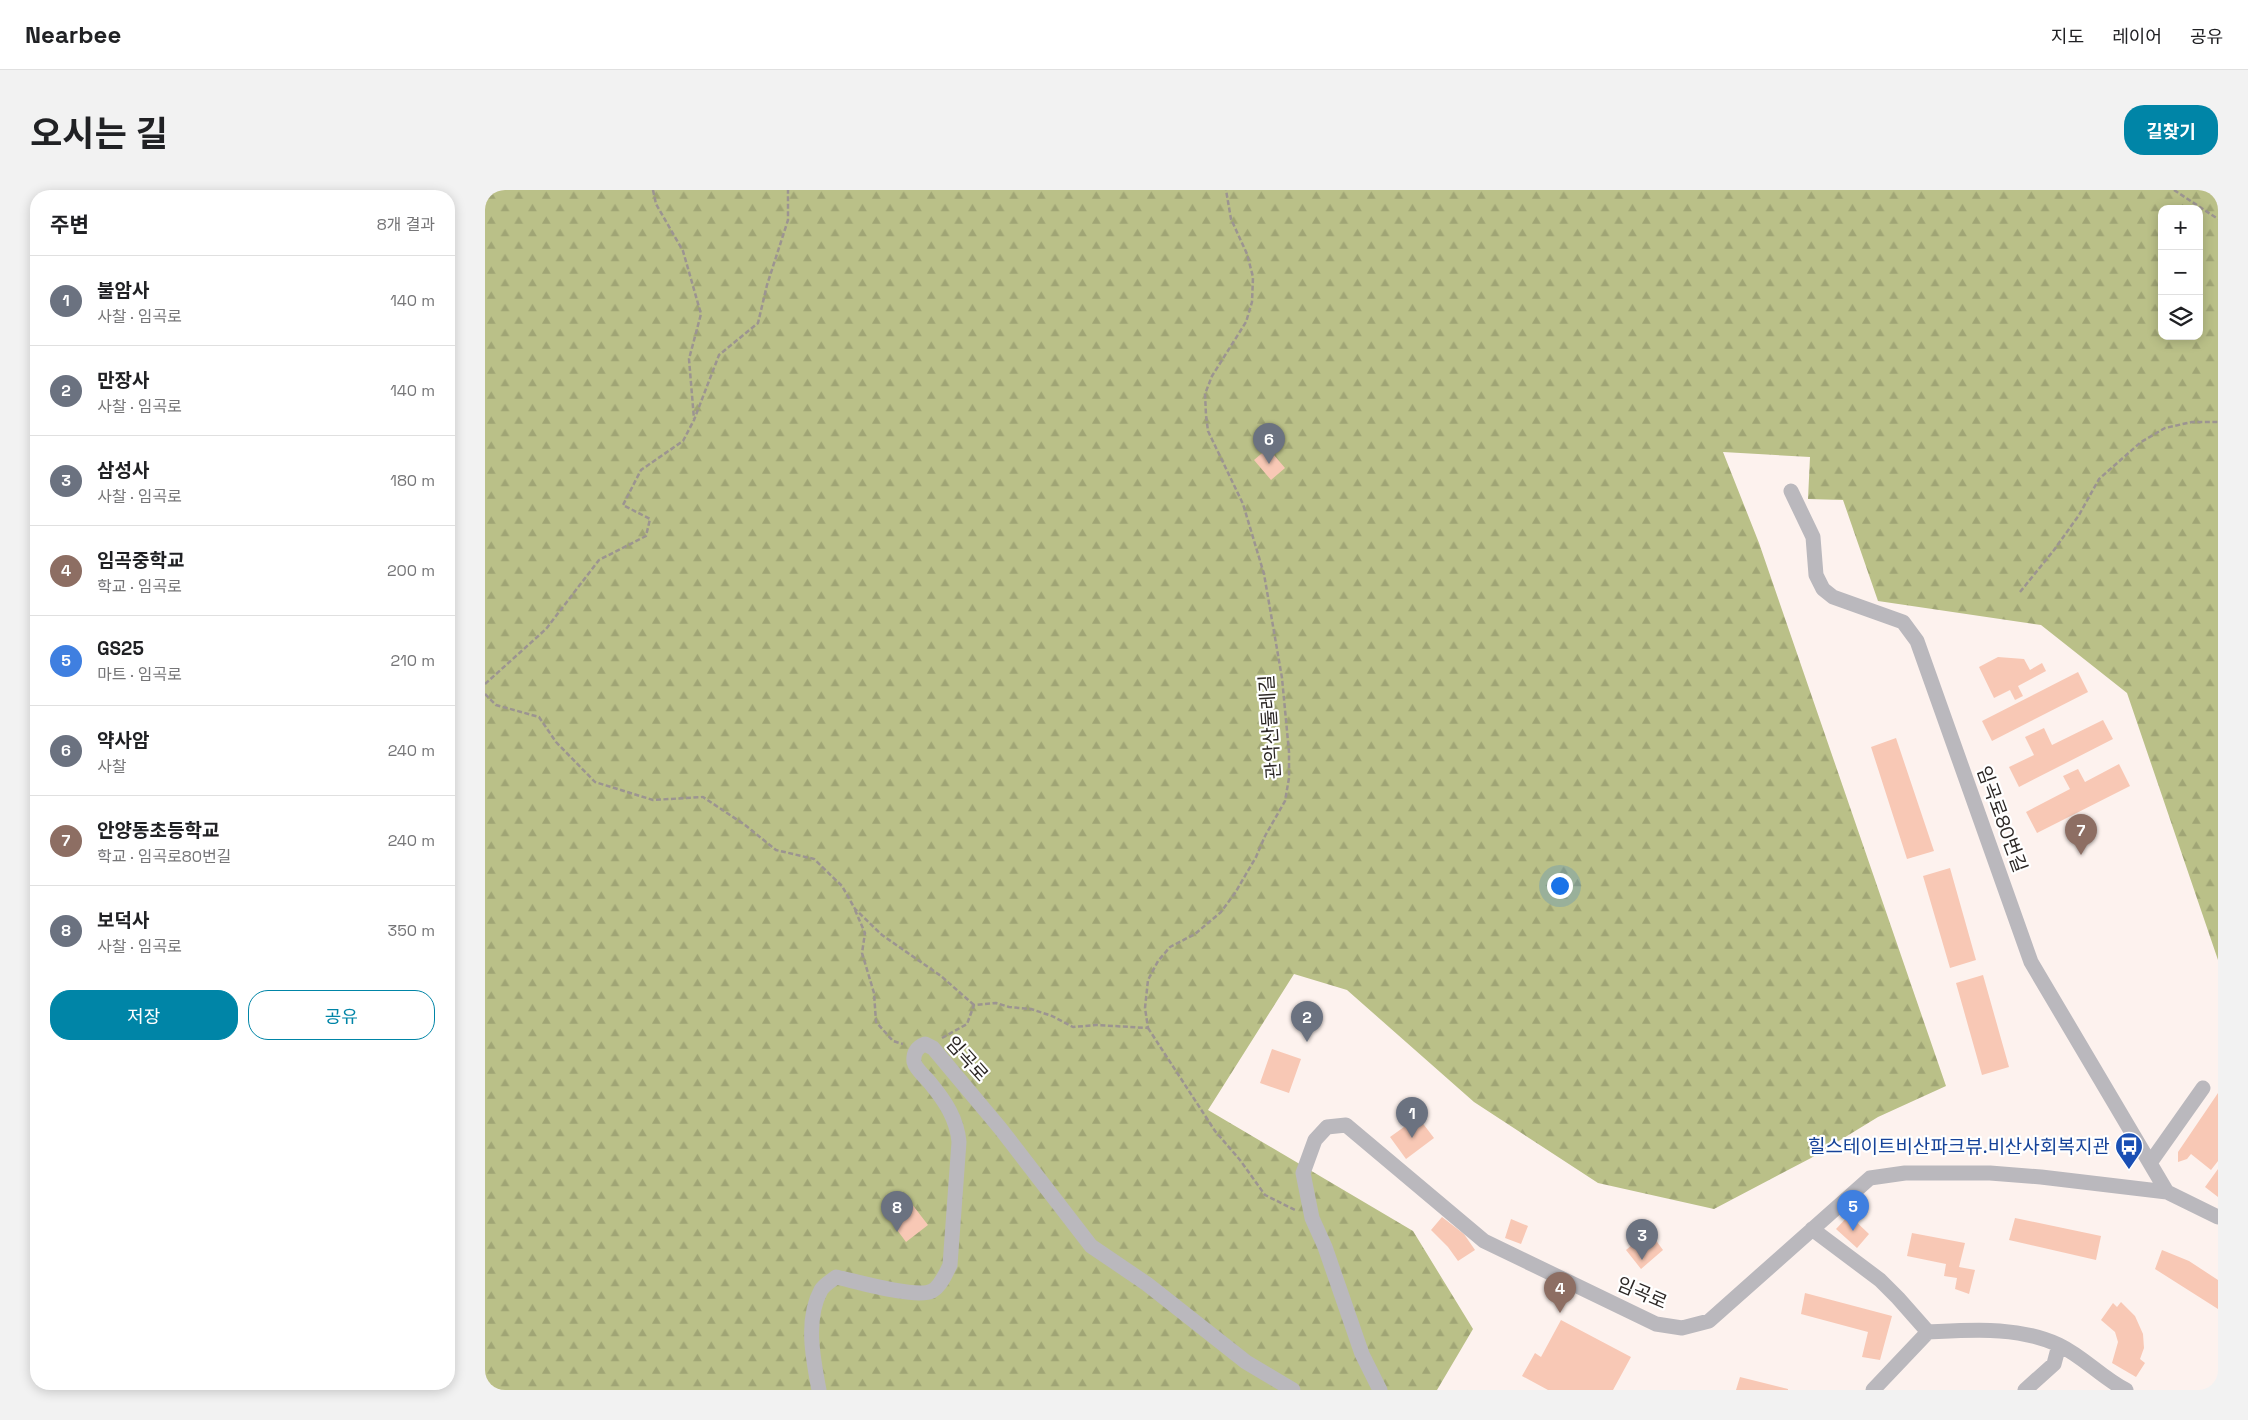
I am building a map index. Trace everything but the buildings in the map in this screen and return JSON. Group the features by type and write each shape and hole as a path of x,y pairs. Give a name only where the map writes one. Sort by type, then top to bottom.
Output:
{"street":[{"name":"임곡로80번길","path":"1791,491 1813,537 1816,575 1823,589 1833,597 1903,622 1917,641 2031,962 2167,1192"},
{"name":"임곡로","path":"819,1390 812,1337 815,1305 822,1288 836,1277 913,1294 932,1291 941,1282 950,1265 959,1142 958,1129 954,1118 915,1064 914,1054 926,1047 1000,1128 1091,1246 1147,1284 1246,1362 1293,1390"},
{"path":"2150,1163 2203,1088"},
{"name":"임곡로","path":"1380,1390 1362,1354 1325,1247 1312,1218 1303,1173 1315,1140 1327,1127 1347,1125 1484,1242 1656,1324 1682,1328 1709,1322 1870,1178 1905,1173 1990,1173 2041,1176 2167,1192 2218,1216"},
{"path":"1811,1229 1880,1280 1928,1332"},
{"path":"1873,1390 1928,1332 2001,1330 2029,1335 2059,1345 2126,1390"},
{"path":"2030,1388 2055,1364 2059,1345"}],"path":[{"path":"653,190 656,204 683,251 701,314 689,358 694,420"},
{"path":"485,684 546,630 599,560 645,536 649,519 623,505 641,470 683,441 694,420 719,355 758,323 767,285 788,220 788,190"},
{"name":"관악산둘레길","path":"1148,1028 1145,1008 1148,980 1158,961 1170,947 1195,934 1221,912 1235,893 1285,801 1289,778 1289,752 1282,678 1264,574 1243,504 1208,431 1206,415 1205,394 1212,376 1246,322 1252,302 1253,277 1247,254 1231,219 1226,190"},
{"path":"2174,190 2218,219"},
{"path":"2020,592 2079,515 2099,479 2141,442 2165,428 2192,422 2218,422"},
{"path":"485,694 496,705 539,718 556,742 595,782 653,800 703,797 745,825 776,850 813,859 842,886 855,909 865,933 862,953 874,993 876,1022 893,1041 913,1047 926,1047 946,1034 967,1024 974,1005"},
{"path":"855,909 882,935 941,976 974,1005 997,1002 1009,1007 1031,1009 1052,1016 1073,1027 1096,1025 1148,1028 1215,1131 1240,1160 1265,1195 1312,1218"}],"green space":[{"path":"485,190 2218,190 2218,960 2127,693 2041,625 1878,601 1843,500 1808,499 1810,457 1723,452 1759,543 1946,1086 1878,1117 1811,1158 1714,1209 1598,1183 1474,1102 1347,990 1294,974 1208,1110 1413,1231 1473,1329 1437,1390 485,1390"}],"place":[{"name":"약사암","path":"1269,464"},
{"name":"안양동초등학교","path":"2081,855"},
{"name":"만장사","path":"1307,1042"},
{"name":"불암사","path":"1412,1138"},
{"name":"힐스테이트비산파크뷰.비산사회복지관","path":"2129,1170"},
{"name":"GS25","path":"1853,1231"},
{"name":"보덕사","path":"897,1232"},
{"name":"삼성사","path":"1642,1260"},
{"name":"임곡중학교","path":"1560,1313"}]}
